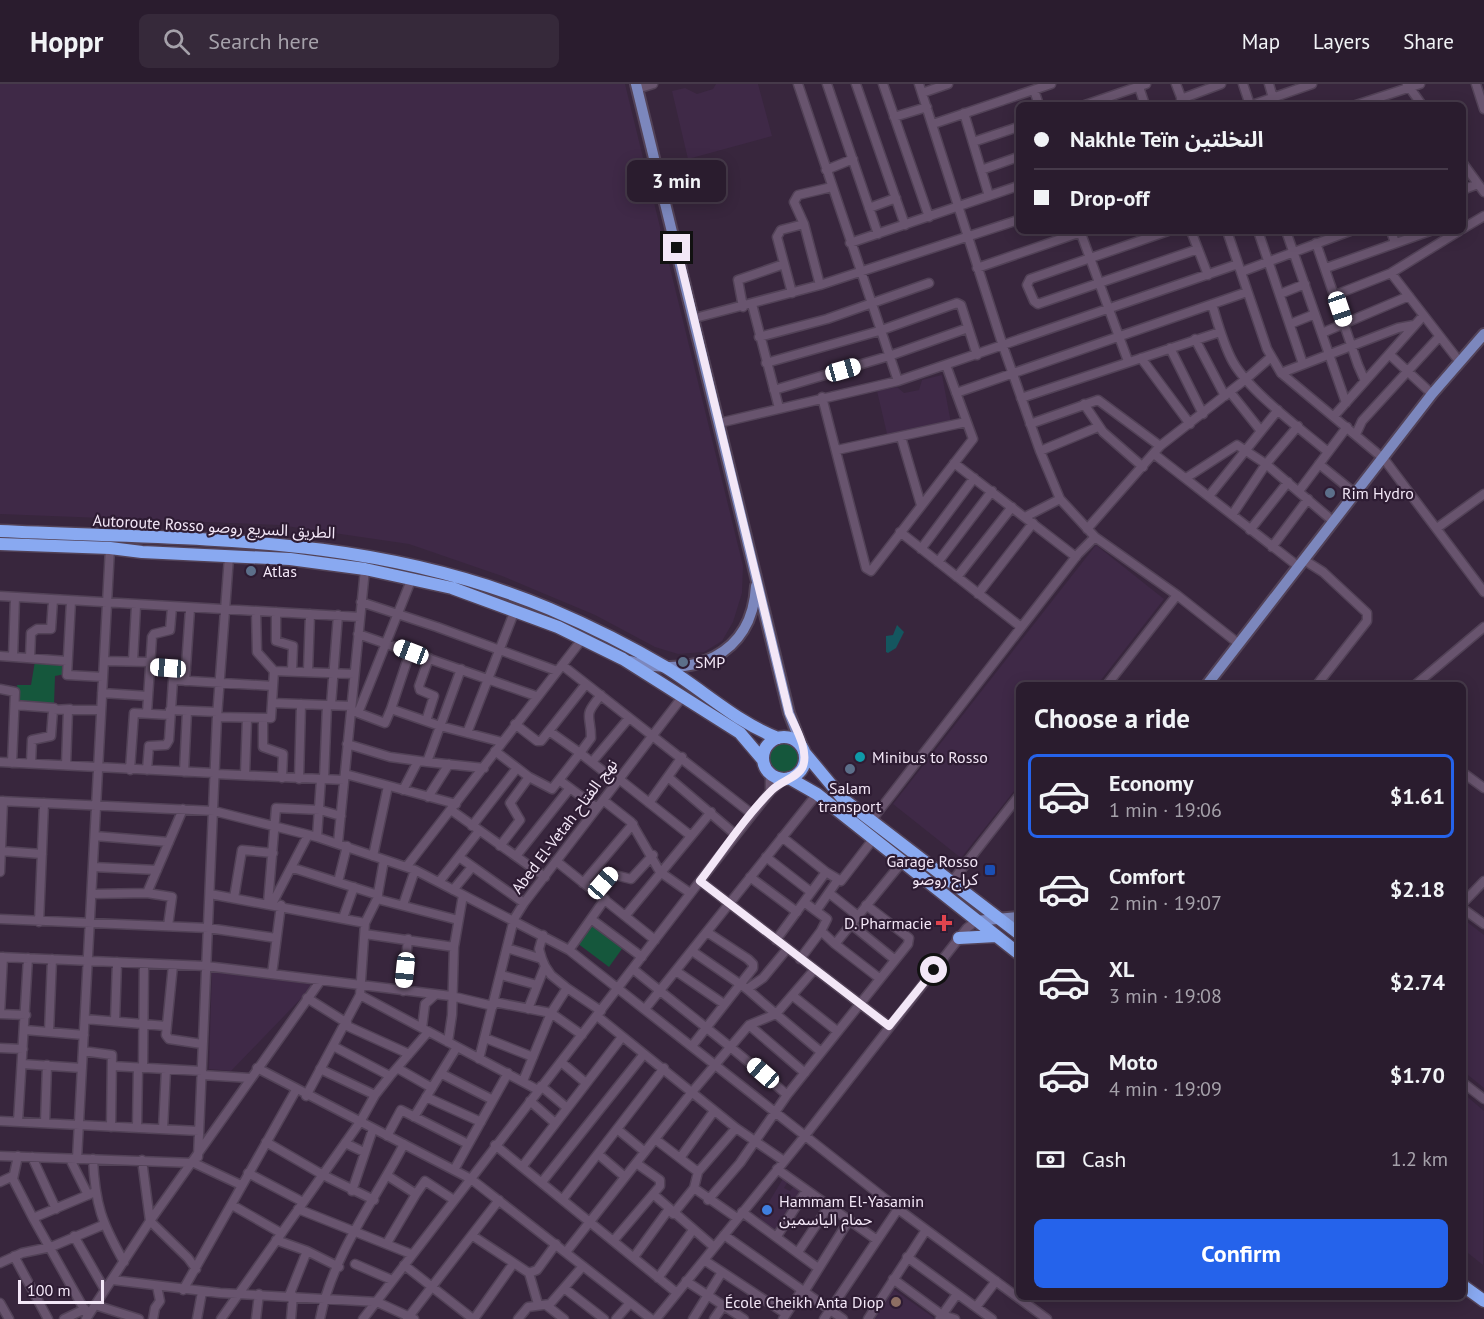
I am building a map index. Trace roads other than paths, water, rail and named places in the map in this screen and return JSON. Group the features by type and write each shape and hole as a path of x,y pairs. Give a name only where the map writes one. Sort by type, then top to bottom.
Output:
{"highway":[{"name":"Autoroute Rosso الطريق السريع روصو","path":"0,531 277,543 381,557 444,571 511,593 589,626 666,668 757,729 780,737"},
{"name":"Autoroute Rosso الطريق السريع روصو","path":"0,544 290,559 365,569 452,588 515,610 583,638 623,659 740,733 763,760"},
{"path":"1016,931 1002,919 950,884 830,786 793,739 780,737 767,746 763,760 770,773 787,778 817,794 1016,951"},
{"path":"787,778 803,767 804,751"},
{"path":"959,938 996,936"},
{"path":"1466,1289 1483,1304"},
{"path":"1466,1295 1483,1304"}],"main road":[{"path":"636,86 789,713 804,751"},
{"path":"1209,682 1384,459 1432,394 1484,334"},
{"path":"623,659 666,668 706,662 729,648 748,620 755,595 756,577"},
{"path":"780,737 788,727 789,713"},
{"path":"976,921 1016,917"}],"street":[{"path":"636,86 653,84"},
{"path":"798,84 879,331 898,381"},
{"path":"827,84 878,234"},
{"path":"856,84 905,225"},
{"path":"883,84 929,217"},
{"path":"948,84 921,88 1002,346 1040,452 1060,499 1095,537 1177,595 1239,644"},
{"path":"933,124 1051,84"},
{"path":"1176,84 1183,102 1221,84"},
{"path":"1243,84 1250,102"},
{"path":"1269,84 1274,98"},
{"path":"1261,102 1312,84"},
{"path":"1364,102 1420,84"},
{"path":"1476,84 1484,109"},
{"path":"1094,102 1143,85 1145,102"},
{"path":"1408,86 1420,102"},
{"path":"1034,90 1038,102"},
{"path":"894,117 927,107"},
{"path":"964,113 989,196"},
{"path":"973,142 1016,128"},
{"path":"981,171 1016,158"},
{"path":"826,170 853,159"},
{"path":"1466,167 1481,188"},
{"path":"820,285 804,224 794,202 795,197 832,187"},
{"path":"850,243 1016,187"},
{"path":"1466,190 1481,188"},
{"path":"869,208 896,198"},
{"path":"1466,227 1484,216"},
{"path":"694,318 820,285 1016,221"},
{"path":"1466,222 1474,222"},
{"path":"792,293 778,233 804,224"},
{"path":"977,268 1073,234"},
{"path":"1083,234 1107,310 1128,361"},
{"path":"1159,234 1030,279 1027,285 1034,301 1038,304 1198,249"},
{"path":"1192,234 1208,275"},
{"path":"1228,234 1271,357 1281,373 1384,459 1484,592"},
{"path":"1259,234 1303,364"},
{"path":"1287,234 1346,402"},
{"path":"719,423 898,381 1208,275 1269,260 1342,234"},
{"path":"1392,234 1395,243"},
{"path":"1326,268 1420,234"},
{"path":"1426,234 1430,249"},
{"path":"1335,295 1391,273 1454,234"},
{"path":"1316,243 1365,381"},
{"path":"779,408 759,337 738,279 784,264"},
{"path":"1391,273 1459,361"},
{"path":"759,337 871,304 929,283"},
{"path":"1280,294 1305,284"},
{"path":"956,393 1247,292"},
{"path":"1322,333 1408,296"},
{"path":"766,363 879,331 957,303 961,305 977,355"},
{"path":"1212,304 1220,332 1233,363 1246,380 1328,452"},
{"path":"1290,324 1315,314"},
{"path":"1334,416 1423,315"},
{"path":"1281,373 1398,328 1414,325"},
{"path":"774,390 889,356 968,328"},
{"path":"1021,398 1220,332"},
{"path":"1356,434 1362,421 1408,374 1439,337"},
{"path":"1195,339 1228,394 1261,431"},
{"path":"1170,348 1203,414"},
{"path":"1389,354 1432,394"},
{"path":"1087,529 1160,446 1246,380 1271,357"},
{"path":"1141,358 1190,424"},
{"path":"822,397 868,571 874,570 900,531 973,439 946,365"},
{"path":"1030,424 1094,400 1101,402 1160,446"},
{"path":"1084,404 1098,427 1143,467"},
{"path":"1209,496 1278,410"},
{"path":"837,450 966,422"},
{"path":"1232,514 1266,464 1298,426"},
{"path":"1040,452 1098,427"},
{"path":"1299,491 1347,427"},
{"path":"902,436 921,505"},
{"path":"1186,478 1235,446 1266,464 1334,522"},
{"path":"1154,454 1272,547 1302,564 1323,572 1368,613 1367,621 1319,682"},
{"path":"954,463 1076,557"},
{"path":"1320,465 1356,494"},
{"path":"921,549 974,478"},
{"path":"1250,530 1288,482"},
{"path":"938,562 992,491"},
{"path":"1437,528 1484,494"},
{"path":"1025,517 1060,499"},
{"path":"1272,547 1308,499"},
{"path":"957,577 1012,507"},
{"path":"978,594 1034,523"},
{"path":"900,531 1021,627"},
{"path":"871,821 1076,557 1095,537"},
{"path":"110,548 80,1125 74,1159 92,1193 103,1225 124,1262"},
{"path":"196,1160 202,1073 217,715 229,556"},
{"path":"338,882 342,845 341,816 344,777 347,744 354,710 354,674 365,569"},
{"path":"354,710 386,642 412,578"},
{"path":"1109,682 1177,595"},
{"path":"0,596 190,609 360,616"},
{"path":"14,657 15,597"},
{"path":"30,658 31,633 37,629 51,629 53,600"},
{"path":"70,601 67,675 103,677"},
{"path":"362,602 559,668 586,684 629,718 654,734 752,814"},
{"path":"133,662 136,606"},
{"path":"147,713 152,637 154,634 170,630 172,608"},
{"path":"185,681 190,609"},
{"path":"467,733 515,610"},
{"path":"134,713 187,711 247,718 273,717 274,671 256,652 256,611"},
{"path":"276,612 276,641 293,646 292,670"},
{"path":"308,671 310,614"},
{"path":"274,904 292,868 312,836 320,810 338,615"},
{"path":"1419,682 1484,627"},
{"path":"358,634 536,696"},
{"path":"403,905 411,868 515,724 583,638"},
{"path":"273,703 329,705 354,710 386,723 411,652"},
{"path":"0,656 68,661"},
{"path":"426,722 434,696 420,690 419,686 429,658"},
{"path":"104,661 133,662 186,670"},
{"path":"427,762 461,669"},
{"path":"274,671 354,674"},
{"path":"147,770 149,746 168,743 173,680 273,686"},
{"path":"515,724 540,741 586,684"},
{"path":"0,689 14,690 12,763"},
{"path":"102,693 148,696"},
{"path":"130,770 134,695"},
{"path":"495,751 529,777 549,789 553,788 591,738 587,717 589,710 601,695"},
{"name":"Abed El-Vetah نهج الفتاح","path":"479,1059 514,919 683,696"},
{"path":"299,779 301,704"},
{"path":"15,705 101,710"},
{"path":"31,764 32,740 50,737 54,708"},
{"path":"66,765 70,709"},
{"path":"391,709 426,722 502,742"},
{"path":"184,772 187,711"},
{"path":"245,774 247,718"},
{"path":"263,718 263,747 283,754 282,778"},
{"path":"592,762 629,718"},
{"path":"549,731 691,836"},
{"path":"347,744 378,754 484,768"},
{"path":"649,803 682,757"},
{"path":"403,790 418,761"},
{"path":"0,762 245,774 299,779 344,777 388,786 428,797 453,807 476,828 545,877"},
{"path":"428,797 449,764"},
{"path":"439,882 459,856 517,768"},
{"path":"770,773 770,792"},
{"path":"1466,775 1484,788"},
{"path":"500,846 520,820 510,803 529,777"},
{"path":"668,777 736,835"},
{"path":"363,1319 690,893 770,792 787,778"},
{"path":"559,780 597,808"},
{"path":"373,856 388,786"},
{"path":"516,856 570,788"},
{"path":"645,1009 817,794"},
{"path":"603,800 633,824 653,855 660,872 690,893"},
{"path":"950,884 1016,800"},
{"path":"0,872 2,801 214,811 312,836 411,868 514,919 569,950 619,987 804,1137 1016,1296"},
{"path":"39,922 44,803"},
{"path":"272,974 276,938 273,853 278,807 320,810 341,816"},
{"path":"147,892 183,809"},
{"path":"626,915 711,812"},
{"path":"583,883 633,824"},
{"path":"95,836 169,842"},
{"path":"782,837 837,881 844,880 874,838"},
{"path":"234,898 242,849 273,853"},
{"path":"1,851 42,854"},
{"path":"595,892 611,874 631,879 653,855"},
{"path":"459,856 524,903"},
{"path":"765,858 811,892"},
{"path":"306,1096 360,996 365,923 377,897 384,860"},
{"path":"556,861 656,940"},
{"path":"836,944 903,861"},
{"path":"93,867 158,870"},
{"path":"453,890 472,867"},
{"path":"292,868 354,887 377,897 458,920"},
{"path":"776,940 826,872"},
{"path":"750,877 797,912"},
{"path":"700,881 889,1026"},
{"path":"816,911 837,881"},
{"path":"1466,901 1484,881"},
{"path":"343,918 354,887"},
{"path":"92,894 147,892 172,897 168,926"},
{"path":"829,893 858,916"},
{"path":"210,894 274,904 365,923"},
{"path":"448,1042 452,1015 454,947 463,895"},
{"path":"569,950 605,899"},
{"path":"800,959 828,920 804,902"},
{"path":"708,1200 858,1004 908,944 909,938 866,905"},
{"path":"1466,909 1484,924"},
{"path":"0,919 90,925 208,928 276,938"},
{"path":"591,919 642,957"},
{"path":"257,1068 306,1096 471,1179 653,1319 677,1293 804,1137 959,938 976,921"},
{"path":"852,925 894,959"},
{"path":"821,931 879,978"},
{"path":"707,932 753,964 743,987"},
{"path":"365,934 454,947"},
{"path":"543,935 539,949 551,975 599,1013 622,1037 664,1068 714,1111 784,1161"},
{"path":"403,991 408,939"},
{"path":"507,948 544,963"},
{"path":"692,1046 724,1004 743,987 763,978 787,949"},
{"path":"692,951 743,987 821,1052"},
{"path":"26,1015 0,1014 1,957 206,966 451,996 551,1013 582,1035"},
{"path":"18,1122 28,958"},
{"path":"49,1032 52,959"},
{"path":"115,1021 117,962"},
{"path":"528,1009 544,963"},
{"path":"137,1128 144,1024 144,964"},
{"path":"173,965 166,1035 170,1039 202,1044"},
{"path":"633,969 787,1095"},
{"path":"566,1252 692,1092 749,1025 776,1014 814,970"},
{"path":"676,971 724,1004"},
{"path":"501,975 537,986"},
{"path":"90,1313 150,1221 196,1160 250,1078 321,980"},
{"path":"524,1081 551,1013 567,987"},
{"path":"221,1319 360,1122 375,1095 409,1054 425,1030 425,1004 435,995"},
{"path":"360,996 479,1059 540,1088 567,1107"},
{"path":"793,996 837,1031"},
{"path":"308,998 346,1024 409,1054"},
{"path":"85,1019 166,1026"},
{"path":"749,1025 805,1073"},
{"path":"25,1030 84,1035"},
{"path":"522,1167 622,1037"},
{"path":"485,1038 533,1057"},
{"path":"333,1046 390,1076"},
{"path":"414,1117 457,1047"},
{"path":"0,1048 23,1049"},
{"path":"83,1051 110,1053 113,1058 111,1127"},
{"path":"542,1182 644,1054"},
{"path":"561,1062 586,1083"},
{"path":"22,1064 82,1068"},
{"path":"45,1123 47,1065"},
{"path":"112,1066 250,1078"},
{"path":"397,1068 432,1088"},
{"path":"563,1199 664,1068"},
{"path":"164,1130 165,1069"},
{"path":"320,1069 375,1095"},
{"path":"454,1170 508,1073"},
{"path":"442,1074 493,1100"},
{"path":"1466,1085 1484,1099"},
{"path":"183,1290 296,1090"},
{"path":"426,1097 481,1122"},
{"path":"530,1101 555,1123"},
{"path":"387,1136 400,1111 468,1144"},
{"path":"680,1158 714,1111"},
{"path":"0,1121 199,1131"},
{"path":"634,1257 671,1211 694,1188 698,1172 736,1128"},
{"path":"352,1191 373,1129"},
{"path":"617,1129 645,1152"},
{"path":"655,1139 698,1172"},
{"path":"266,1142 322,1175 374,1200"},
{"path":"345,1143 364,1152"},
{"path":"320,1319 324,1298 356,1231 404,1144"},
{"path":"495,1145 677,1293"},
{"path":"598,1154 625,1177"},
{"path":"0,1156 93,1160 196,1160 241,1185"},
{"path":"18,1156 13,1176 33,1218 90,1313"},
{"path":"33,1157 56,1209"},
{"path":"92,1193 93,1160"},
{"path":"142,1160 150,1221 188,1258 196,1269"},
{"path":"614,1240 661,1182 636,1163"},
{"path":"777,1169 877,1240"},
{"path":"248,1173 300,1205 411,1254"},
{"path":"0,1182 13,1176"},
{"path":"388,1176 416,1194"},
{"path":"387,1243 425,1181 454,1200"},
{"path":"694,1188 708,1200 777,1236 818,1268"},
{"path":"777,1236 806,1191"},
{"path":"33,1218 92,1193"},
{"path":"652,1194 714,1247"},
{"path":"112,1280 202,1292 376,1302 410,1318 499,1200"},
{"path":"232,1205 278,1237 339,1267"},
{"path":"798,1252 829,1206"},
{"path":"824,1319 898,1209"},
{"path":"704,1260 784,1317 849,1221"},
{"path":"0,1263 14,1256 51,1247 103,1225"},
{"path":"658,1278 693,1230"},
{"path":"868,1319 926,1230"},
{"path":"724,1235 843,1319"},
{"path":"74,1236 105,1290"},
{"path":"473,1236 529,1273 542,1305 564,1319"},
{"path":"529,1273 537,1270 556,1244"},
{"path":"291,1319 291,1296 308,1251"},
{"path":"14,1256 48,1319"},
{"path":"907,1257 992,1319"},
{"path":"355,1264 392,1280"},
{"path":"404,1265 474,1319 513,1264"},
{"path":"520,1318 528,1307 542,1305 564,1288 583,1266"},
{"path":"693,1319 722,1272"},
{"path":"893,1280 941,1317 955,1319"},
{"path":"686,1281 744,1319"},
{"path":"976,1307 996,1281"},
{"path":"153,1319 155,1308 161,1298 157,1286"},
{"path":"564,1288 603,1319"},
{"path":"197,1319 202,1292"},
{"path":"256,1319 259,1294"},
{"path":"941,1317 957,1294"},
{"path":"1022,1300 1047,1319"},
{"path":"0,1303 9,1319"},
{"path":"616,1319 630,1303"},
{"path":"714,1319 723,1306"},
{"path":"64,1319 90,1313 139,1319"}],"place":[{"name":"Rim Hydro","path":"1330,493"},
{"name":"Atlas","path":"251,571"},
{"name":"SMP","path":"683,662"},
{"name":"Minibus to Rosso","path":"860,757"},
{"name":"Salam transport","path":"850,769"},
{"name":"Garage Rosso كراج روصو","path":"990,870"},
{"name":"D. Pharmacie","path":"944,923"},
{"name":"Hammam El-Yasamin حمام الياسمين","path":"767,1210"},
{"name":"École Cheikh Anta Diop","path":"896,1302"}]}
